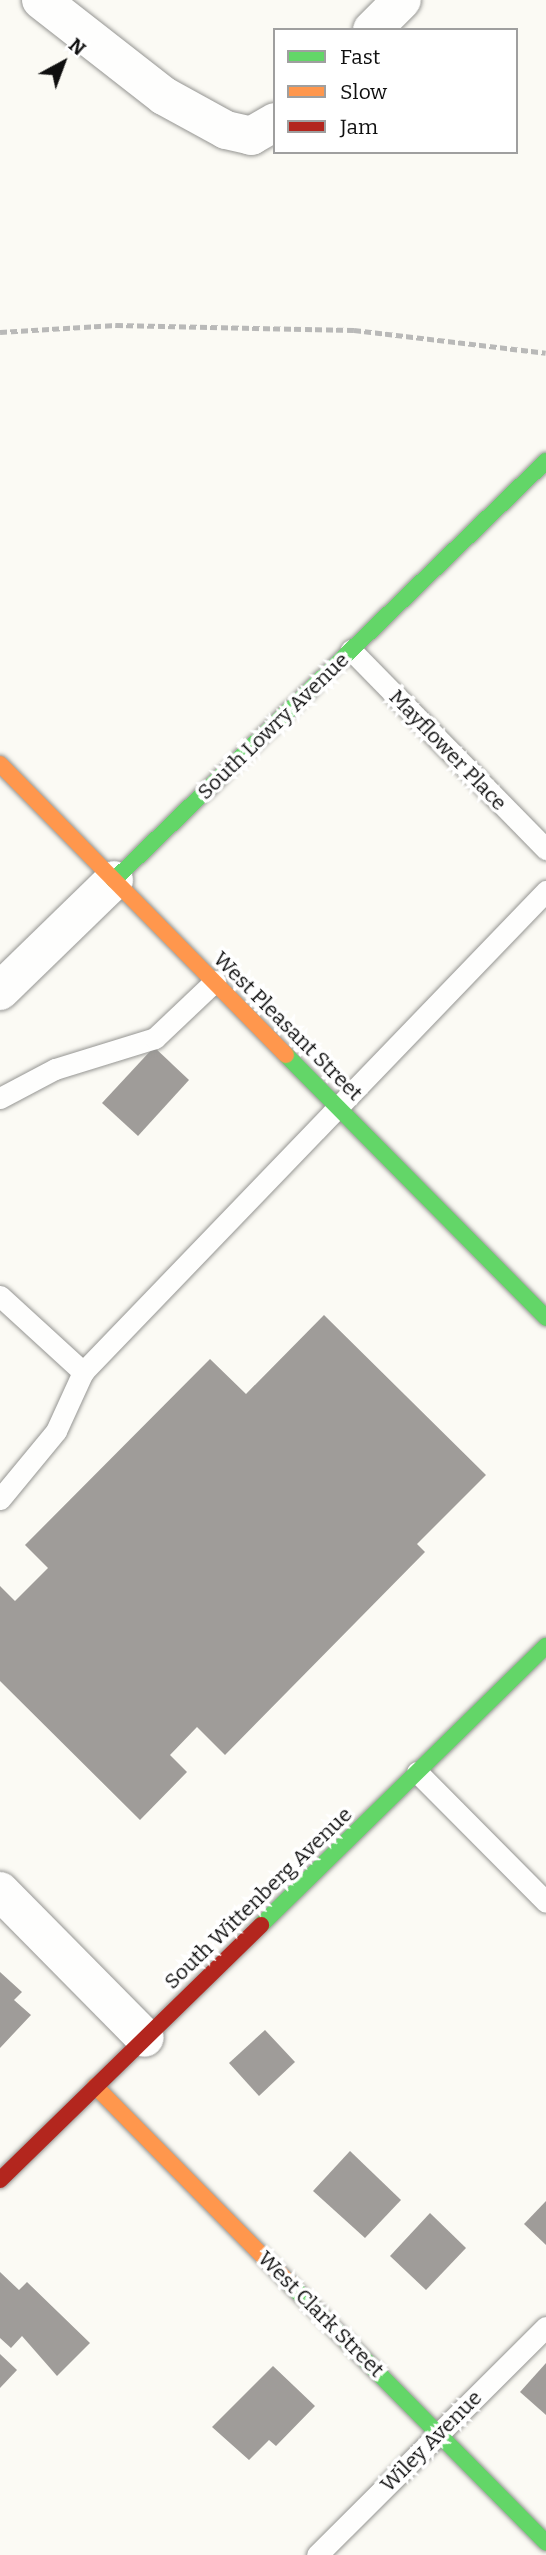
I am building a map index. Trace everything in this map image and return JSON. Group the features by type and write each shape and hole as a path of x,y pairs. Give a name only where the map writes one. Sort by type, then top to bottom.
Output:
{"street":[{"path":"41,0 164,96 226,130 251,136 273,123"},
{"path":"374,28 402,0"},
{"name":"South Lowry Avenue","path":"0,991 546,461"},
{"name":"West Pleasant Street","path":"0,764 546,1318"},
{"name":"South Wittenberg Avenue","path":"0,2180 546,1646"},
{"path":"0,1891 145,2038"},
{"name":"West Clark Street","path":"96,2086 546,2543"}],"lane":[{"name":"Mayflower Place","path":"351,650 546,849"},
{"path":"0,1499 56,1431 83,1372 546,891"},
{"path":"0,1098 55,1069 155,1038 215,981"},
{"path":"0,1296 83,1372"},
{"path":"417,1772 546,1902"},
{"name":"Wiley Avenue","path":"317,2555 546,2327"}],"path":[{"path":"0,332 116,325 354,330 546,353"}],"building":[{"path":"154,1047 189,1080 138,1136 102,1103"},
{"path":"324,1315 486,1475 417,1544 425,1552 225,1755 197,1727 170,1755 187,1772 140,1820 0,1681 0,1586 15,1601 48,1568 25,1545 210,1359 246,1394"},
{"path":"0,1972 22,1992 14,2000 31,2015 0,2048"},
{"path":"265,2030 295,2062 259,2096 229,2063"},
{"path":"350,2151 401,2200 365,2238 313,2191"},
{"path":"546,2201 546,2245 524,2224"},
{"path":"430,2213 466,2248 426,2290 390,2256"},
{"path":"0,2272 19,2290 27,2282 90,2343 57,2376 22,2336 11,2348 0,2338"},
{"path":"0,2354 17,2370 0,2388"},
{"path":"546,2363 546,2415 520,2392"},
{"path":"273,2366 315,2406 276,2446 269,2440 249,2460 212,2427"}],"traffic: fast":[{"path":"114,880 546,461"},
{"path":"286,1055 546,1318"},
{"path":"261,1925 546,1646"},
{"path":"290,2284 546,2543"}],"traffic: slow":[{"path":"0,764 286,1055"},
{"path":"95,2086 290,2284"}],"traffic: jam":[{"path":"0,2180 261,1925"}]}
